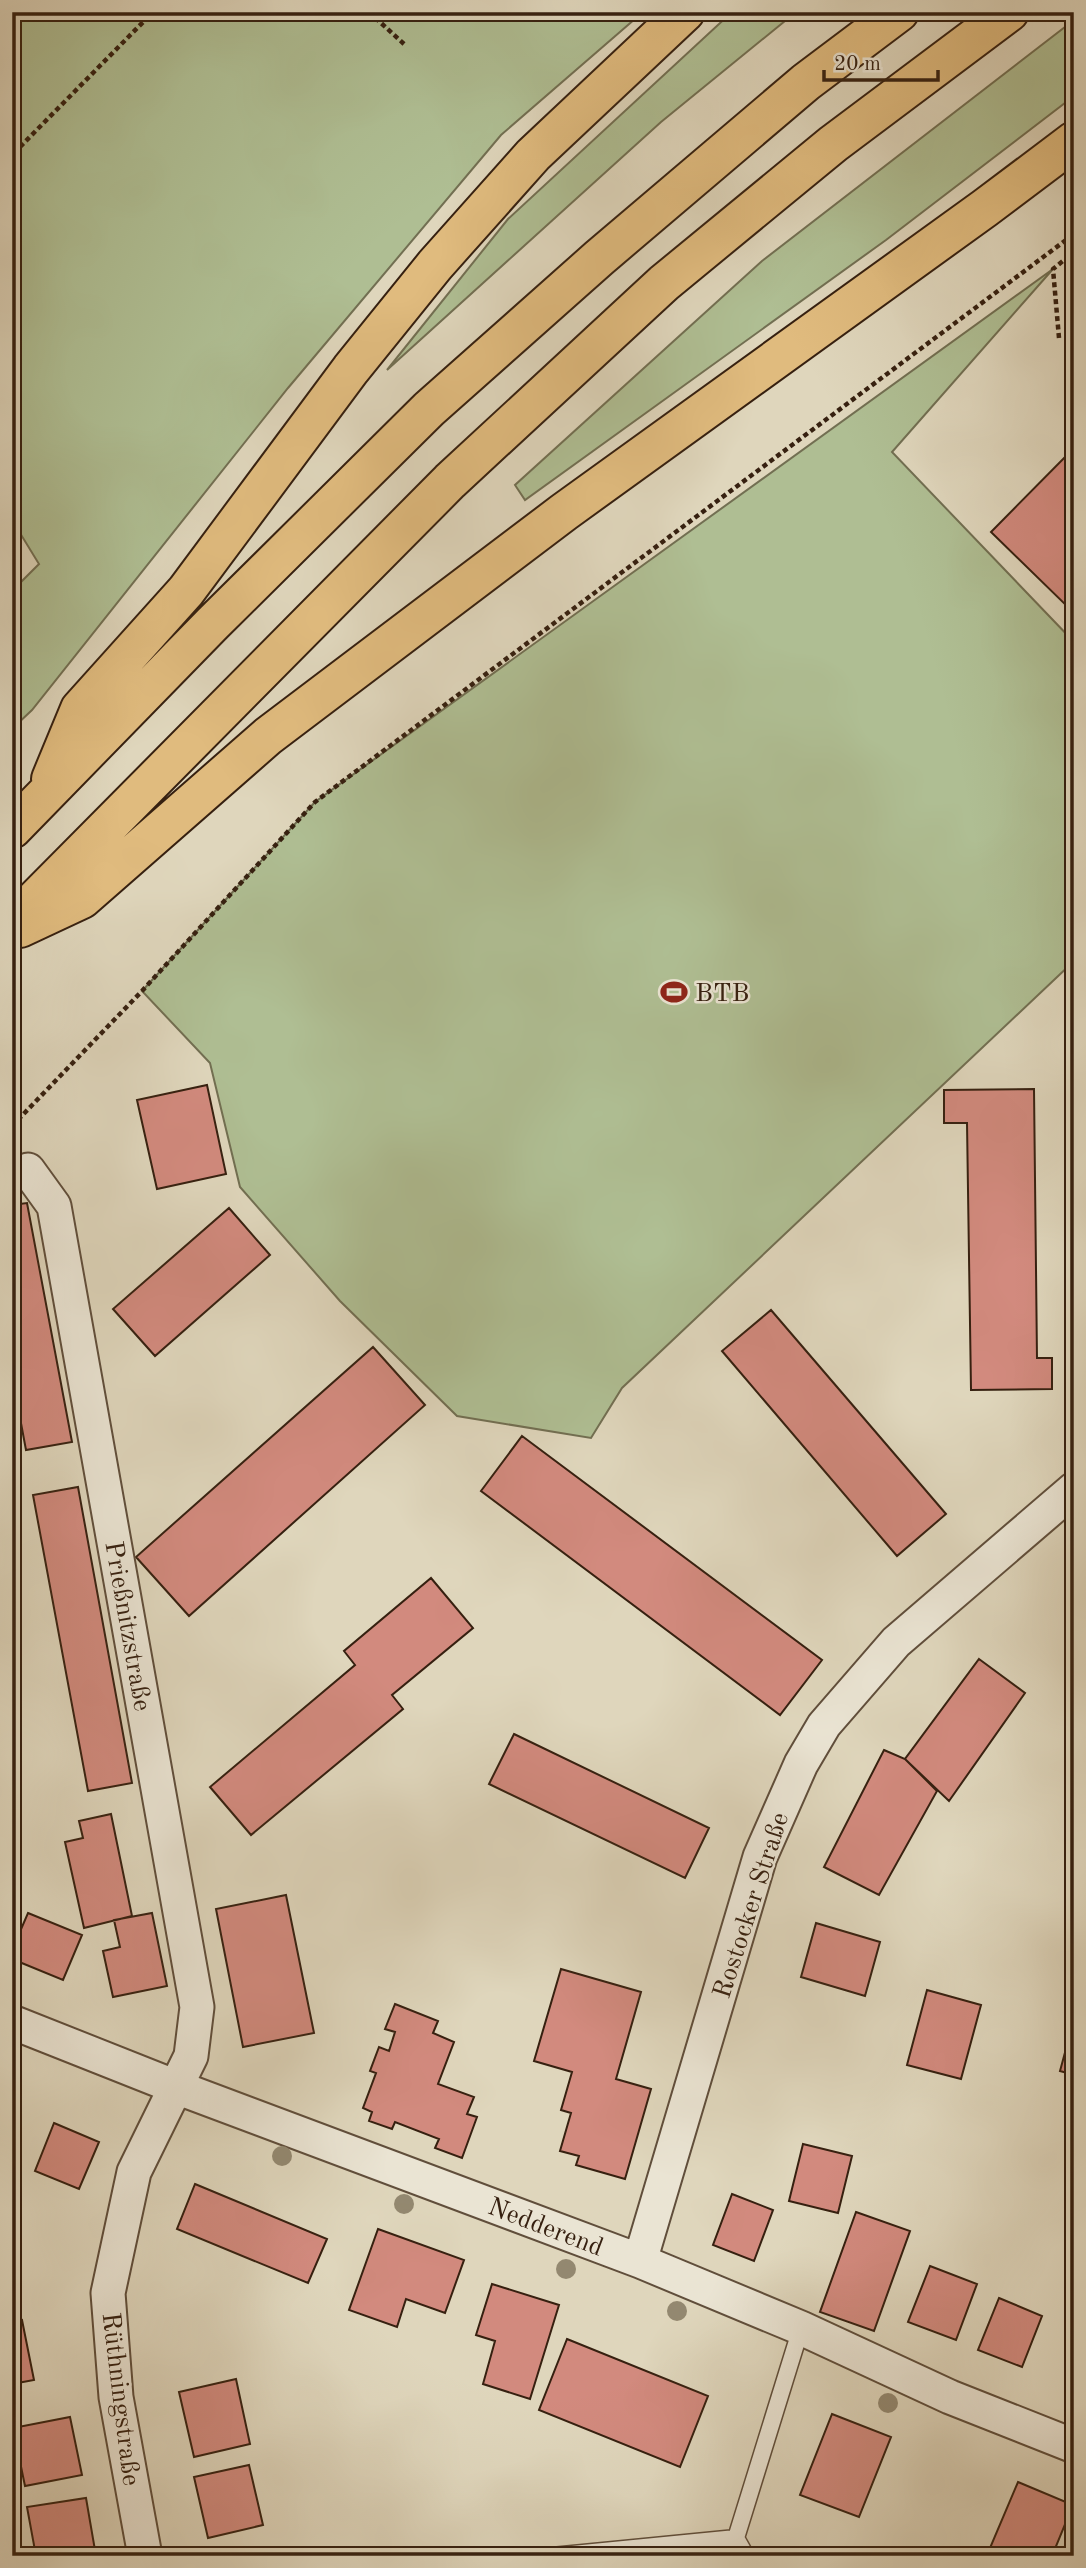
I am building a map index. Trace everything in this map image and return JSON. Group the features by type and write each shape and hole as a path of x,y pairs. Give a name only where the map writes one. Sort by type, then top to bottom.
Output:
{"highway":[{"path":"44,797 80,709 186,591 351,369 435,265 533,155 685,12"},
{"path":"12,829 212,624 429,409 599,258 806,82 899,12"},
{"path":"12,923 450,481 654,292 834,145 1009,12"},
{"path":"12,932 82,899 268,736 564,512 1074,141"}],"street":[{"name":"Prießnitzstraße","path":"28,1170 54,1206 197,2007 191,2056 176,2087"},
{"name":"Rostocker Straße","path":"640,2262 760,1857 801,1764 824,1725 895,1642 1074,1489"},
{"name":"Nedderend","path":"12,2022 176,2087 640,2262 801,2328 950,2397 1074,2446"},
{"name":"Rüthningstraße","path":"145,2556 116,2397 108,2293 134,2172 176,2087"}],"lane":[{"path":"746,2556 736,2538 801,2328"},
{"path":"552,2556 736,2538"}],"path":[{"path":"14,153 153,12"},
{"path":"369,12 404,44"},
{"path":"12,1126 315,802 1074,234"},
{"path":"1059,338 1053,269 1074,252"}],"green space":[{"path":"12,12 643,12 501,135 288,388 32,710 12,729 12,591 39,564 12,520"},
{"path":"732,12 796,12 661,122 387,370 508,219"},
{"path":"1074,20 1074,96 886,240 525,500 515,485 762,261"},
{"path":"1053,269 892,452 1074,642 1074,961 622,1388 591,1438 457,1416 340,1301 240,1187 210,1063 142,991 315,802"}],"building":[{"path":"1074,448 1074,613 991,532"},
{"path":"207,1085 226,1174 157,1189 137,1100"},
{"path":"1034,1089 1037,1358 1052,1358 1052,1389 971,1390 967,1123 944,1123 944,1090"},
{"path":"27,1203 72,1442 26,1450 12,1375 12,1205"},
{"path":"229,1208 270,1255 155,1356 113,1309"},
{"path":"771,1310 946,1514 897,1556 722,1351"},
{"path":"373,1347 425,1405 189,1616 136,1557"},
{"path":"522,1436 822,1660 780,1715 481,1491"},
{"path":"78,1487 132,1783 88,1791 33,1495"},
{"path":"431,1578 473,1628 392,1695 403,1709 251,1835 210,1787 355,1665 344,1651"},
{"path":"979,1659 1025,1693 949,1801 905,1759"},
{"path":"514,1734 709,1828 685,1878 489,1784"},
{"path":"884,1750 905,1759 937,1791 879,1895 824,1867"},
{"path":"111,1814 132,1916 84,1928 65,1842 83,1838 79,1821"},
{"path":"286,1895 314,2033 243,2047 216,1909"},
{"path":"28,1913 82,1935 63,1980 12,1959 12,1950"},
{"path":"152,1913 167,1986 113,1997 103,1951 120,1947 114,1920"},
{"path":"816,1923 880,1942 865,1996 801,1977"},
{"path":"561,1969 641,1992 616,2079 651,2089 625,2179 576,2165 579,2156 560,2151 571,2113 561,2110 572,2072 534,2061"},
{"path":"927,1990 981,2005 961,2079 907,2065"},
{"path":"395,2004 438,2021 433,2033 454,2042 438,2084 474,2097 467,2114 477,2117 462,2158 435,2148 439,2139 395,2122 392,2129 369,2121 372,2112 363,2108 376,2073 370,2071 379,2047 389,2051 395,2032 385,2029"},
{"path":"1074,2019 1074,2075 1060,2071"},
{"path":"54,2123 99,2142 79,2189 35,2171"},
{"path":"803,2144 852,2156 838,2213 789,2201"},
{"path":"195,2184 327,2239 308,2283 177,2229"},
{"path":"732,2194 773,2210 754,2261 713,2245"},
{"path":"856,2212 910,2231 874,2331 820,2312"},
{"path":"378,2229 464,2260 445,2313 406,2299 397,2327 349,2310"},
{"path":"930,2266 977,2284 956,2340 908,2322"},
{"path":"492,2284 559,2305 530,2399 483,2384 495,2341 476,2335"},
{"path":"999,2298 1042,2316 1022,2367 978,2350"},
{"path":"22,2320 34,2380 12,2384 12,2322"},
{"path":"567,2339 708,2396 680,2467 539,2410"},
{"path":"236,2379 250,2444 194,2457 179,2392"},
{"path":"832,2414 891,2437 859,2517 800,2495"},
{"path":"70,2417 82,2475 25,2486 13,2428"},
{"path":"249,2465 263,2525 208,2538 194,2477"},
{"path":"1018,2482 1073,2505 1052,2556 1007,2556 990,2548"},
{"path":"86,2498 96,2556 36,2556 27,2507"}],"place":[{"name":"BTB","path":"674,992"}]}
